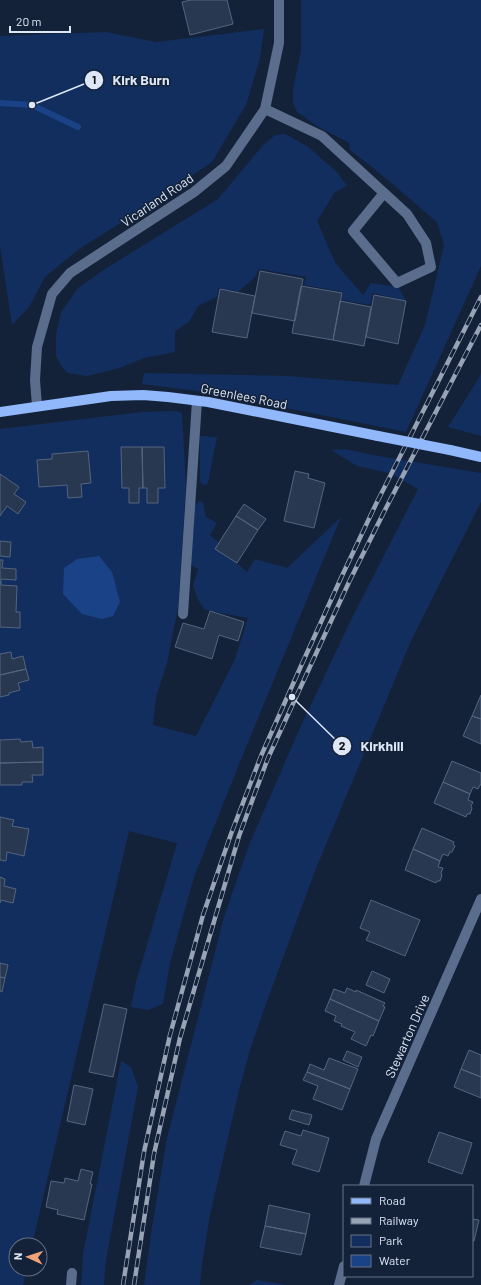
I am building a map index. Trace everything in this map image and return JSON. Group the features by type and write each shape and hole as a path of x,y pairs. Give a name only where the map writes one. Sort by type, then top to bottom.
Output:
{"main road":[{"name":"Greenlees Road","path":"0,412 111,396 174,397 481,457"}],"street":[{"name":"Vicarland Road","path":"37,406 35,380 37,347 52,294 70,273 194,192 226,166 265,109 279,43 279,0"},
{"path":"265,109 322,136 407,214 426,243 430,267 397,283 353,231 384,193"},
{"path":"183,614 197,401"},
{"name":"Stewarton Drive","path":"364,1185 376,1139 481,899"},
{"path":"339,1285 343,1270"},
{"path":"71,1285 72,1273"}],"green space":[{"path":"301,0 481,0 481,266 406,432 212,393 142,384 144,373 287,376 398,385 425,325 444,245 437,222 350,150 349,143 317,126 297,112 293,102 293,89 301,51"},
{"path":"264,29 260,58 246,105 212,162 138,212 79,249 45,277 29,307 12,325 0,246 0,36 106,32 156,42"},
{"path":"285,134 307,146 337,172 347,186 335,192 317,221 336,264 363,295 371,283 398,287 406,301 373,293 370,305 342,300 343,292 304,285 306,277 259,269 255,277 238,292 219,288 217,297 198,306 189,322 175,331 175,352 144,358 119,368 87,376 68,373 62,367 56,356 56,335 61,312 78,288 105,269 218,199 264,144 275,135"},
{"path":"481,373 481,436 448,427 480,376"},
{"path":"176,411 182,413 186,486 178,608 167,663 156,697 153,725 196,736 235,659 248,618 204,609 197,598 193,585 198,569 191,565 195,505 200,501 203,503 206,517 217,523 210,535 219,543 215,549 237,563 247,572 255,559 287,568 341,517 194,877 170,963 163,1004 148,1010 131,1007 136,982 177,843 129,831 34,1237 8,1237 8,1277 25,1277 23,1285 0,1285 0,991 2,991 5,978 0,974 0,785 22,785 22,782 33,782 32,775 43,774 42,747 33,748 32,741 21,742 20,739 0,740 0,697 20,690 18,683 29,680 23,657 12,659 11,652 0,654 0,627 19,628 20,612 16,612 17,586 1,585 1,579 16,580 16,569 2,568 3,561 0,560 0,429 142,412","holes":["122,447 164,447 165,488 158,488 158,503 147,503 147,488 139,488 129,503 129,488 122,488"]},
{"path":"200,436 217,437 207,485 201,484 200,479"},
{"path":"345,449 481,473 481,502 411,641 315,871 263,1012 250,1050 239,1090 210,1215 200,1285 144,1285 167,1138 224,917 249,845 299,730 349,624 418,489 389,473 357,466 331,450"},
{"path":"121,1061 131,1067 138,1087 106,1260 104,1285 81,1285 83,1254"},
{"path":"257,1280 286,1285 249,1285"}],"water":[{"path":"99,556 112,572 120,602 113,616 102,619 82,614 63,594 64,568 77,559"}],"building":[{"path":"191,0 227,0 233,24 190,35 182,2"},
{"path":"260,271 303,279 295,321 252,313"},
{"path":"301,286 342,293 333,340 292,333"},
{"path":"220,289 255,296 247,338 212,332"},
{"path":"374,295 406,301 398,344 366,337"},
{"path":"340,301 371,307 364,346 333,340"},
{"path":"121,447 142,447 143,488 139,488 139,503 129,503 129,488 122,488"},
{"path":"142,447 164,447 165,488 158,488 158,503 147,503 147,488 143,488"},
{"path":"88,451 91,483 81,484 82,497 68,498 67,485 39,487 37,460 52,459 52,454"},
{"path":"295,471 309,474 308,478 325,483 314,528 284,521"},
{"path":"0,474 19,487 14,494 26,502 18,514 7,506 0,516"},
{"path":"244,504 266,519 258,530 236,516"},
{"path":"236,516 258,530 237,563 215,549"},
{"path":"0,541 11,542 10,557 0,556"},
{"path":"0,560 3,560 2,568 16,569 16,580 1,579 0,583"},
{"path":"0,583 1,585 17,586 16,612 20,612 20,628 0,627"},
{"path":"210,611 244,622 238,641 219,635 212,659 175,647 183,623 204,629"},
{"path":"11,652 12,659 23,656 26,669 0,675 0,654"},
{"path":"26,669 29,680 18,683 20,690 0,697 0,675"},
{"path":"481,695 481,719 472,716"},
{"path":"472,716 481,719 481,744 463,736"},
{"path":"20,739 21,742 32,741 33,748 43,747 43,762 0,763 0,740"},
{"path":"452,761 481,773 481,785 478,789 473,787 470,794 443,782"},
{"path":"43,762 43,775 32,775 33,782 22,782 22,785 0,785 0,763"},
{"path":"443,782 470,794 468,800 473,802 471,806 472,808 470,814 467,814 466,817 434,803"},
{"path":"0,817 14,820 12,826 29,829 24,856 7,852 6,861 0,860"},
{"path":"422,828 454,842 453,844 455,846 452,852 450,852 448,856 443,854 440,861 413,849"},
{"path":"413,849 440,861 438,867 443,868 440,881 437,881 436,883 405,870"},
{"path":"0,877 5,879 4,886 16,889 13,903 1,900 0,903"},
{"path":"371,900 420,920 405,956 366,940 370,932 360,928"},
{"path":"0,963 8,965 5,978 0,977"},
{"path":"372,971 390,979 384,993 366,985"},
{"path":"0,977 5,978 2,992 0,991"},
{"path":"347,988 356,992 356,990 385,1003 383,1006 385,1007 379,1021 330,999 334,989 345,993"},
{"path":"330,999 379,1021 373,1036 371,1035 366,1046 351,1039 355,1032 341,1026 342,1024 334,1021 336,1016 325,1011"},
{"path":"104,1004 127,1009 113,1077 89,1072"},
{"path":"469,1050 481,1055 481,1077 461,1069"},
{"path":"347,1051 362,1057 358,1067 343,1060"},
{"path":"329,1058 358,1069 350,1089 307,1072 310,1064 324,1070"},
{"path":"461,1069 481,1077 481,1098 454,1087"},
{"path":"307,1072 350,1089 342,1110 313,1099 318,1086 303,1080"},
{"path":"74,1085 93,1089 85,1125 67,1121"},
{"path":"292,1110 312,1115 309,1125 289,1119"},
{"path":"303,1130 329,1138 319,1172 292,1164 297,1150 280,1145 285,1131 301,1136"},
{"path":"439,1132 472,1143 462,1174 428,1162"},
{"path":"81,1169 93,1172 90,1184 92,1184 84,1220 57,1214 58,1210 46,1207 51,1181 64,1183 65,1178 78,1181"},
{"path":"269,1205 310,1214 306,1234 265,1226"},
{"path":"473,1219 479,1220 473,1241"},
{"path":"265,1226 306,1234 301,1255 260,1247"}],"waterway":[{"path":"0,103 32,105 78,127"}],"railway":[{"path":"123,1285 144,1152 170,1035 203,915 231,834 261,756 341,578 376,504 481,297"},
{"path":"134,1285 154,1154 180,1038 239,836 268,758 349,582 481,325"}],"place":[{"name":"Kirk Burn","path":"32,105"},
{"name":"Kirkhill","path":"292,697"}]}
